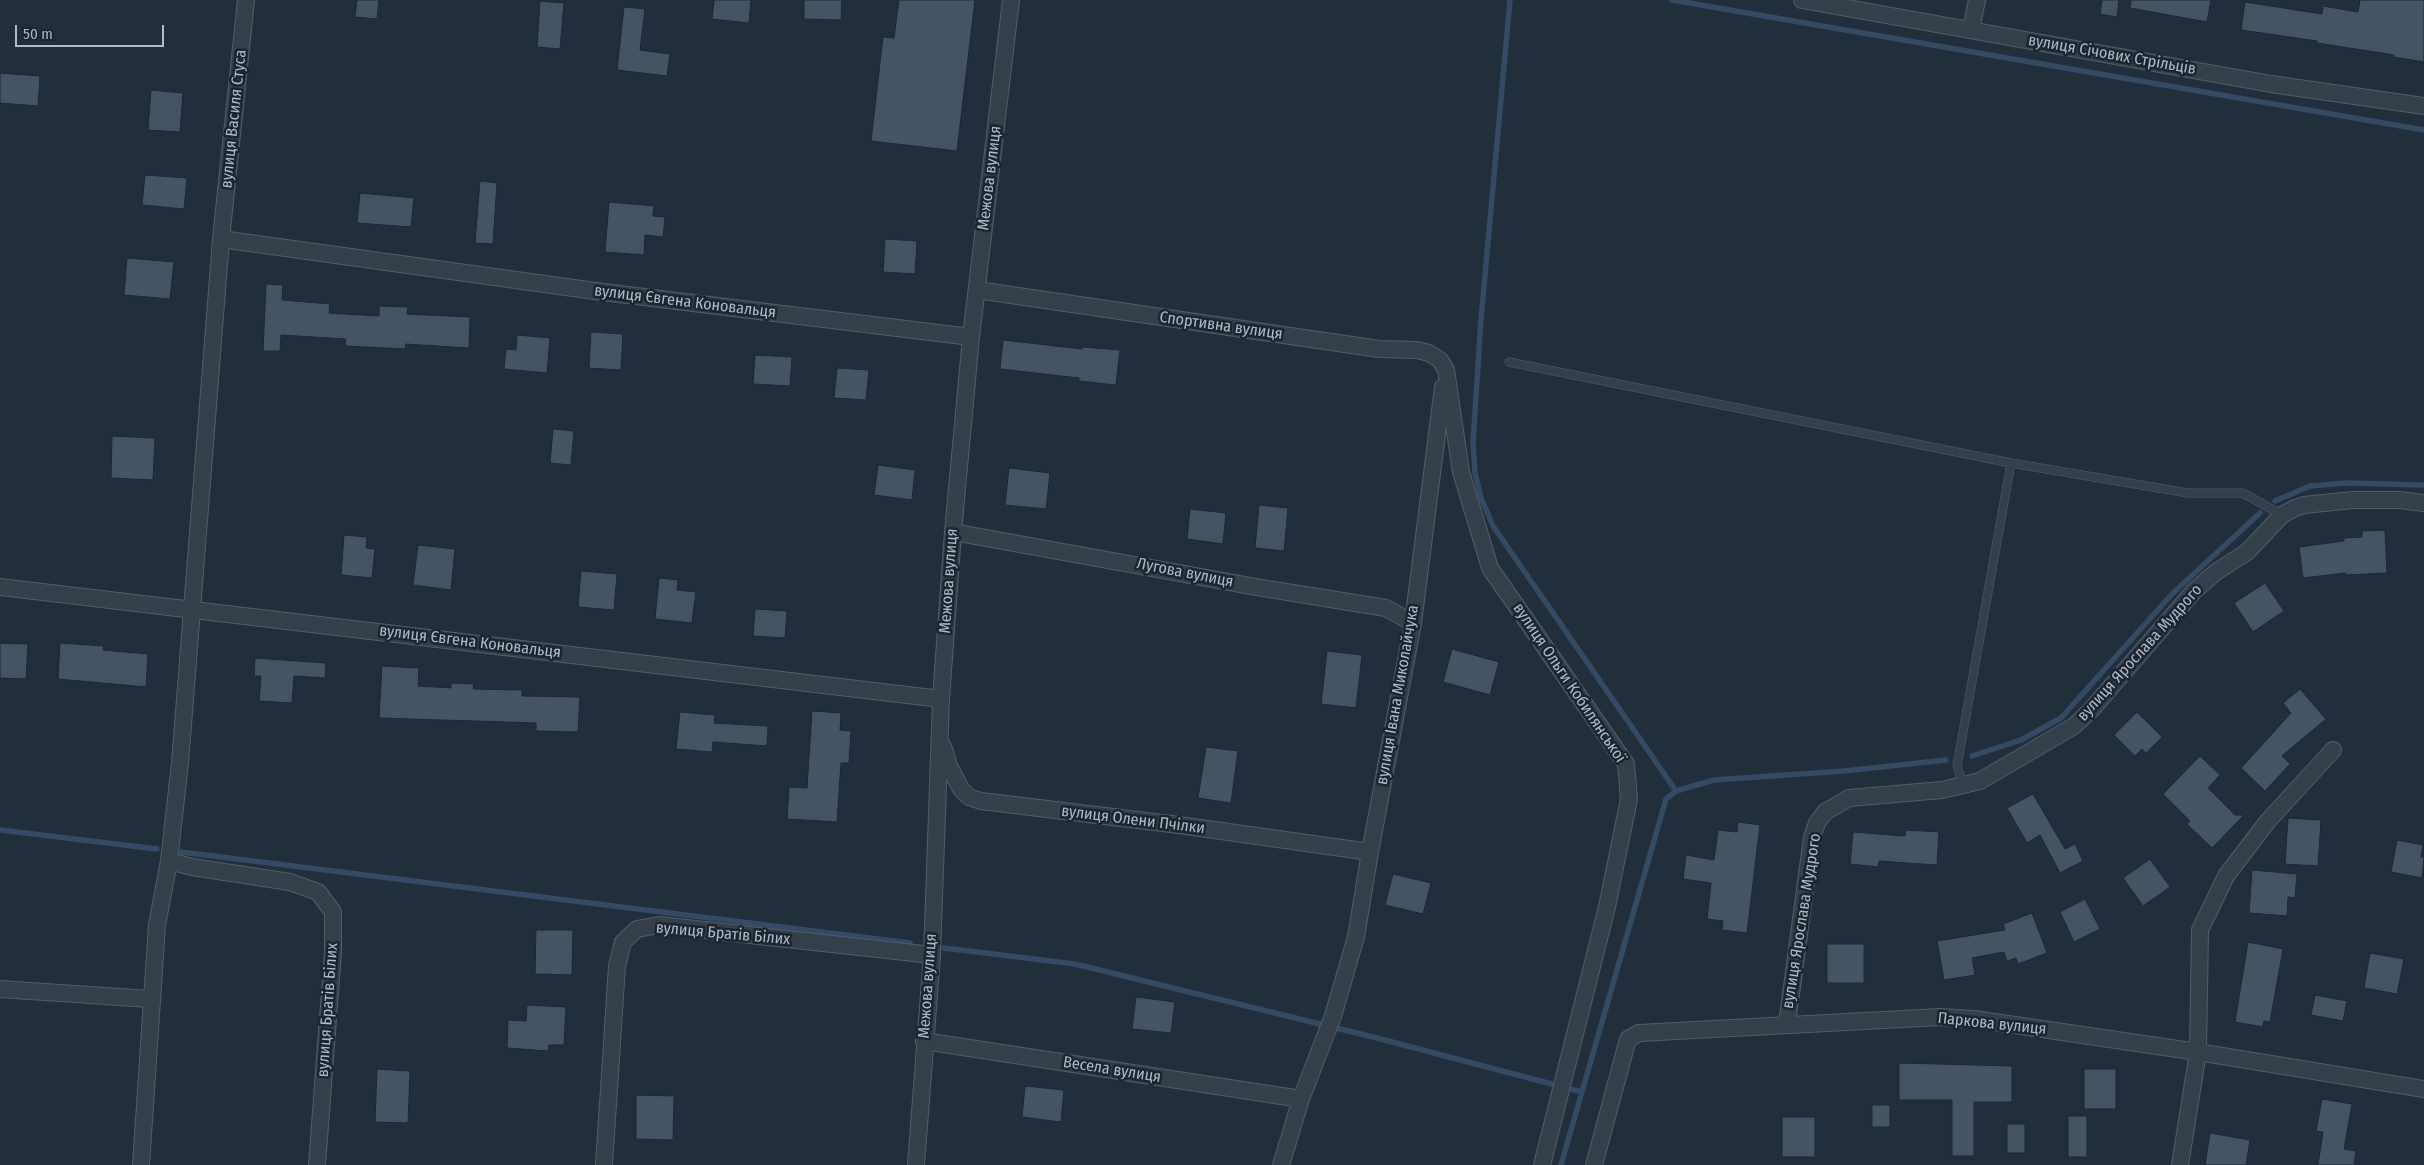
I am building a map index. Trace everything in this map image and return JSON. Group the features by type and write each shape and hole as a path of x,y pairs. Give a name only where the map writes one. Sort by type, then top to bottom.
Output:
{"street":[{"name":"вулиця Василя Стуса","path":"141,1165 156,925 169,860 180,763 221,239 246,0"},
{"name":"Межова вулиця","path":"916,1165 932,955 940,699 953,532 971,337 1011,0"},
{"name":"вулиця Січових Стрільців","path":"1802,0 2271,84 2424,106"},
{"path":"1971,30 1977,0"},
{"name":"вулиця Євгена Коновальця","path":"221,239 595,291 971,337"},
{"name":"Спортивна вулиця","path":"977,290 1379,348 1417,350 1429,353 1440,360 1447,376"},
{"name":"вулиця Івана Миколайчука","path":"1301,1099 1333,1016 1356,937 1413,623 1447,376"},
{"name":"вулиця Ольги Кобилянської","path":"1447,376 1461,472 1490,568 1626,764 1629,800 1607,907 1542,1165"},
{"name":"вулиця Ярослава Мудрого","path":"1786,1024 1812,837 1817,823 1825,812 1849,798 1942,790 1963,786 1999,771 2074,726 2091,710 2180,606 2216,572 2247,552 2282,515 2304,505 2322,503 2382,500 2424,503"},
{"name":"Лугова вулиця","path":"953,532 1256,587 1386,608 1413,623"},
{"name":"вулиця Євгена Коновальця","path":"0,587 940,699"},
{"name":"вулиця Олени Пчілки","path":"939,732 949,766 961,789 969,797 981,801 1179,825 1370,852"},
{"path":"2180,1165 2198,1052 2200,930 2226,876 2267,822 2333,750"},
{"name":"вулиця Братів Білих","path":"169,860 192,868 290,882 318,892 333,912 333,952 317,1165"},
{"name":"вулиця Братів Білих","path":"604,1165 617,966 623,942 637,928 659,925 932,955"},
{"path":"0,989 150,998"},
{"name":"Паркова вулиця","path":"1594,1165 1628,1039 1639,1033 1940,1017 1974,1019 2198,1052 2424,1090"},
{"name":"Весела вулиця","path":"924,1041 1301,1099"},
{"path":"1281,1165 1301,1099"}],"lane":[{"path":"1509,362 2011,463 2188,493 2243,493 2282,515"},
{"path":"1963,786 1957,766 2011,463"}],"building":[{"path":"357,0 379,0 377,19 355,17"},
{"path":"714,0 751,0 749,23 712,19"},
{"path":"804,0 842,0 841,20 804,19"},
{"path":"899,0 975,0 957,151 871,141 883,37 894,38"},
{"path":"2102,0 2119,0 2117,17 2100,14"},
{"path":"2131,0 2211,0 2207,22 2130,8"},
{"path":"2360,0 2424,0 2424,62 2393,57 2394,55 2317,43 2317,41 2241,30 2245,2 2322,14 2323,6 2358,12"},
{"path":"540,1 564,3 560,49 537,47"},
{"path":"624,7 645,9 640,50 670,54 667,76 617,70"},
{"path":"0,73 40,76 38,106 0,103"},
{"path":"151,90 183,93 180,132 148,130"},
{"path":"145,175 187,178 184,209 142,205"},
{"path":"480,181 497,183 493,244 475,243"},
{"path":"360,193 414,198 411,227 357,223"},
{"path":"609,202 654,206 653,216 665,217 663,237 645,235 644,255 605,252"},
{"path":"885,239 917,241 915,274 883,272"},
{"path":"127,258 174,262 170,299 124,295"},
{"path":"266,284 283,285 282,300 330,304 329,313 379,316 379,306 408,307 407,314 470,317 469,348 406,344 405,349 345,346 346,339 281,335 280,351 263,351"},
{"path":"591,332 623,334 621,370 589,368"},
{"path":"517,335 550,338 547,373 504,369 506,349 516,350"},
{"path":"1003,340 1082,349 1082,347 1120,350 1116,385 1079,381 1079,378 1000,369"},
{"path":"755,355 792,357 790,386 753,384"},
{"path":"837,368 869,370 866,400 834,398"},
{"path":"553,429 574,431 571,465 550,463"},
{"path":"112,436 155,438 153,480 111,478"},
{"path":"878,465 915,470 912,500 874,495"},
{"path":"1009,468 1050,473 1046,509 1005,505"},
{"path":"1259,505 1288,508 1284,551 1255,548"},
{"path":"1190,509 1226,513 1223,544 1187,539"},
{"path":"2385,530 2387,573 2346,575 2345,573 2303,578 2299,547 2344,541 2344,538 2362,537 2362,531"},
{"path":"344,535 367,537 366,548 375,549 372,578 341,575"},
{"path":"418,545 455,549 451,590 413,585"},
{"path":"581,571 617,574 614,610 578,607"},
{"path":"659,578 678,580 677,590 696,592 692,623 655,619"},
{"path":"2265,583 2284,611 2253,632 2234,603"},
{"path":"755,609 787,611 785,638 753,636"},
{"path":"0,643 28,644 26,679 0,678"},
{"path":"60,643 104,646 103,650 148,654 146,687 58,679"},
{"path":"1452,649 1499,662 1490,695 1443,682"},
{"path":"1327,651 1362,655 1356,708 1321,704"},
{"path":"255,658 326,663 325,678 294,676 292,703 259,701 261,676 254,676"},
{"path":"382,666 419,668 418,686 451,688 451,683 474,684 473,689 522,690 522,696 580,697 578,732 536,731 536,723 379,718"},
{"path":"2300,689 2326,719 2282,756 2290,764 2265,791 2241,768 2291,713 2283,703"},
{"path":"812,711 841,713 840,730 851,731 849,763 841,763 837,822 787,819 789,787 807,788"},
{"path":"680,712 715,715 714,723 768,726 767,746 713,742 712,752 676,749"},
{"path":"2137,712 2162,737 2146,753 2142,749 2135,756 2114,735"},
{"path":"1206,747 1238,751 1231,803 1198,798"},
{"path":"2200,756 2220,775 2208,788 2235,815 2244,815 2212,848 2187,824 2190,821 2163,794"},
{"path":"2033,794 2065,849 2075,844 2083,861 2060,873 2040,835 2027,843 2007,808"},
{"path":"2288,818 2321,820 2318,866 2285,864"},
{"path":"1738,822 1760,825 1747,933 1722,930 1723,921 1707,919 1711,883 1683,879 1686,855 1714,860 1718,830 1737,832"},
{"path":"1906,830 1939,832 1937,865 1879,861 1878,867 1850,864 1853,832 1905,836"},
{"path":"2397,840 2423,845 2421,857 2424,857 2422,878 2391,872"},
{"path":"2150,859 2170,887 2143,906 2123,878"},
{"path":"2252,870 2297,874 2295,898 2288,897 2287,916 2249,913"},
{"path":"1393,874 1431,883 1423,914 1385,905"},
{"path":"2085,899 2100,929 2074,942 2060,912"},
{"path":"2032,913 2047,953 2018,964 2016,958 2007,961 2004,952 1972,958 1975,975 1944,980 1937,941 2005,930 2003,924"},
{"path":"536,930 573,930 572,975 535,974"},
{"path":"2248,942 2283,949 2270,1022 2264,1021 2263,1027 2235,1022"},
{"path":"1827,944 1864,944 1864,983 1827,983"},
{"path":"2370,953 2404,959 2397,994 2364,988"},
{"path":"2315,995 2347,1001 2343,1021 2311,1015"},
{"path":"1136,997 1175,1002 1171,1033 1132,1029"},
{"path":"527,1005 566,1007 564,1045 549,1045 548,1051 507,1048 508,1020 526,1021"},
{"path":"1899,1063 2012,1066 2012,1102 1974,1102 1974,1156 1952,1156 1952,1100 1899,1100"},
{"path":"377,1069 410,1071 408,1123 375,1122"},
{"path":"2084,1069 2116,1069 2116,1109 2084,1109"},
{"path":"1025,1086 1064,1090 1061,1122 1022,1117"},
{"path":"636,1095 674,1096 673,1140 636,1139"},
{"path":"2322,1099 2352,1104 2344,1149 2356,1151 2354,1165 2318,1165 2323,1132 2316,1131"},
{"path":"1872,1105 1890,1105 1890,1127 1872,1127"},
{"path":"2068,1116 2087,1116 2087,1157 2068,1157"},
{"path":"1782,1117 1815,1117 1815,1157 1782,1157"},
{"path":"2007,1124 2025,1124 2025,1153 2007,1153"},
{"path":"2210,1133 2250,1140 2246,1165 2205,1165"}],"waterway":[{"path":"1510,0 1481,319 1473,443 1475,473 1481,498 1493,526 1676,791"},
{"path":"1672,0 2424,130"},
{"path":"2275,501 2310,486 2346,483 2424,485"},
{"path":"1972,756 2021,740 2061,718 2172,594 2260,513"},
{"path":"1561,1165 1666,799 1676,791 1714,780 1844,771 1946,760"},
{"path":"0,830 157,849"},
{"path":"181,852 910,943"},
{"path":"944,948 1075,964 1377,1038 1582,1092"}]}
